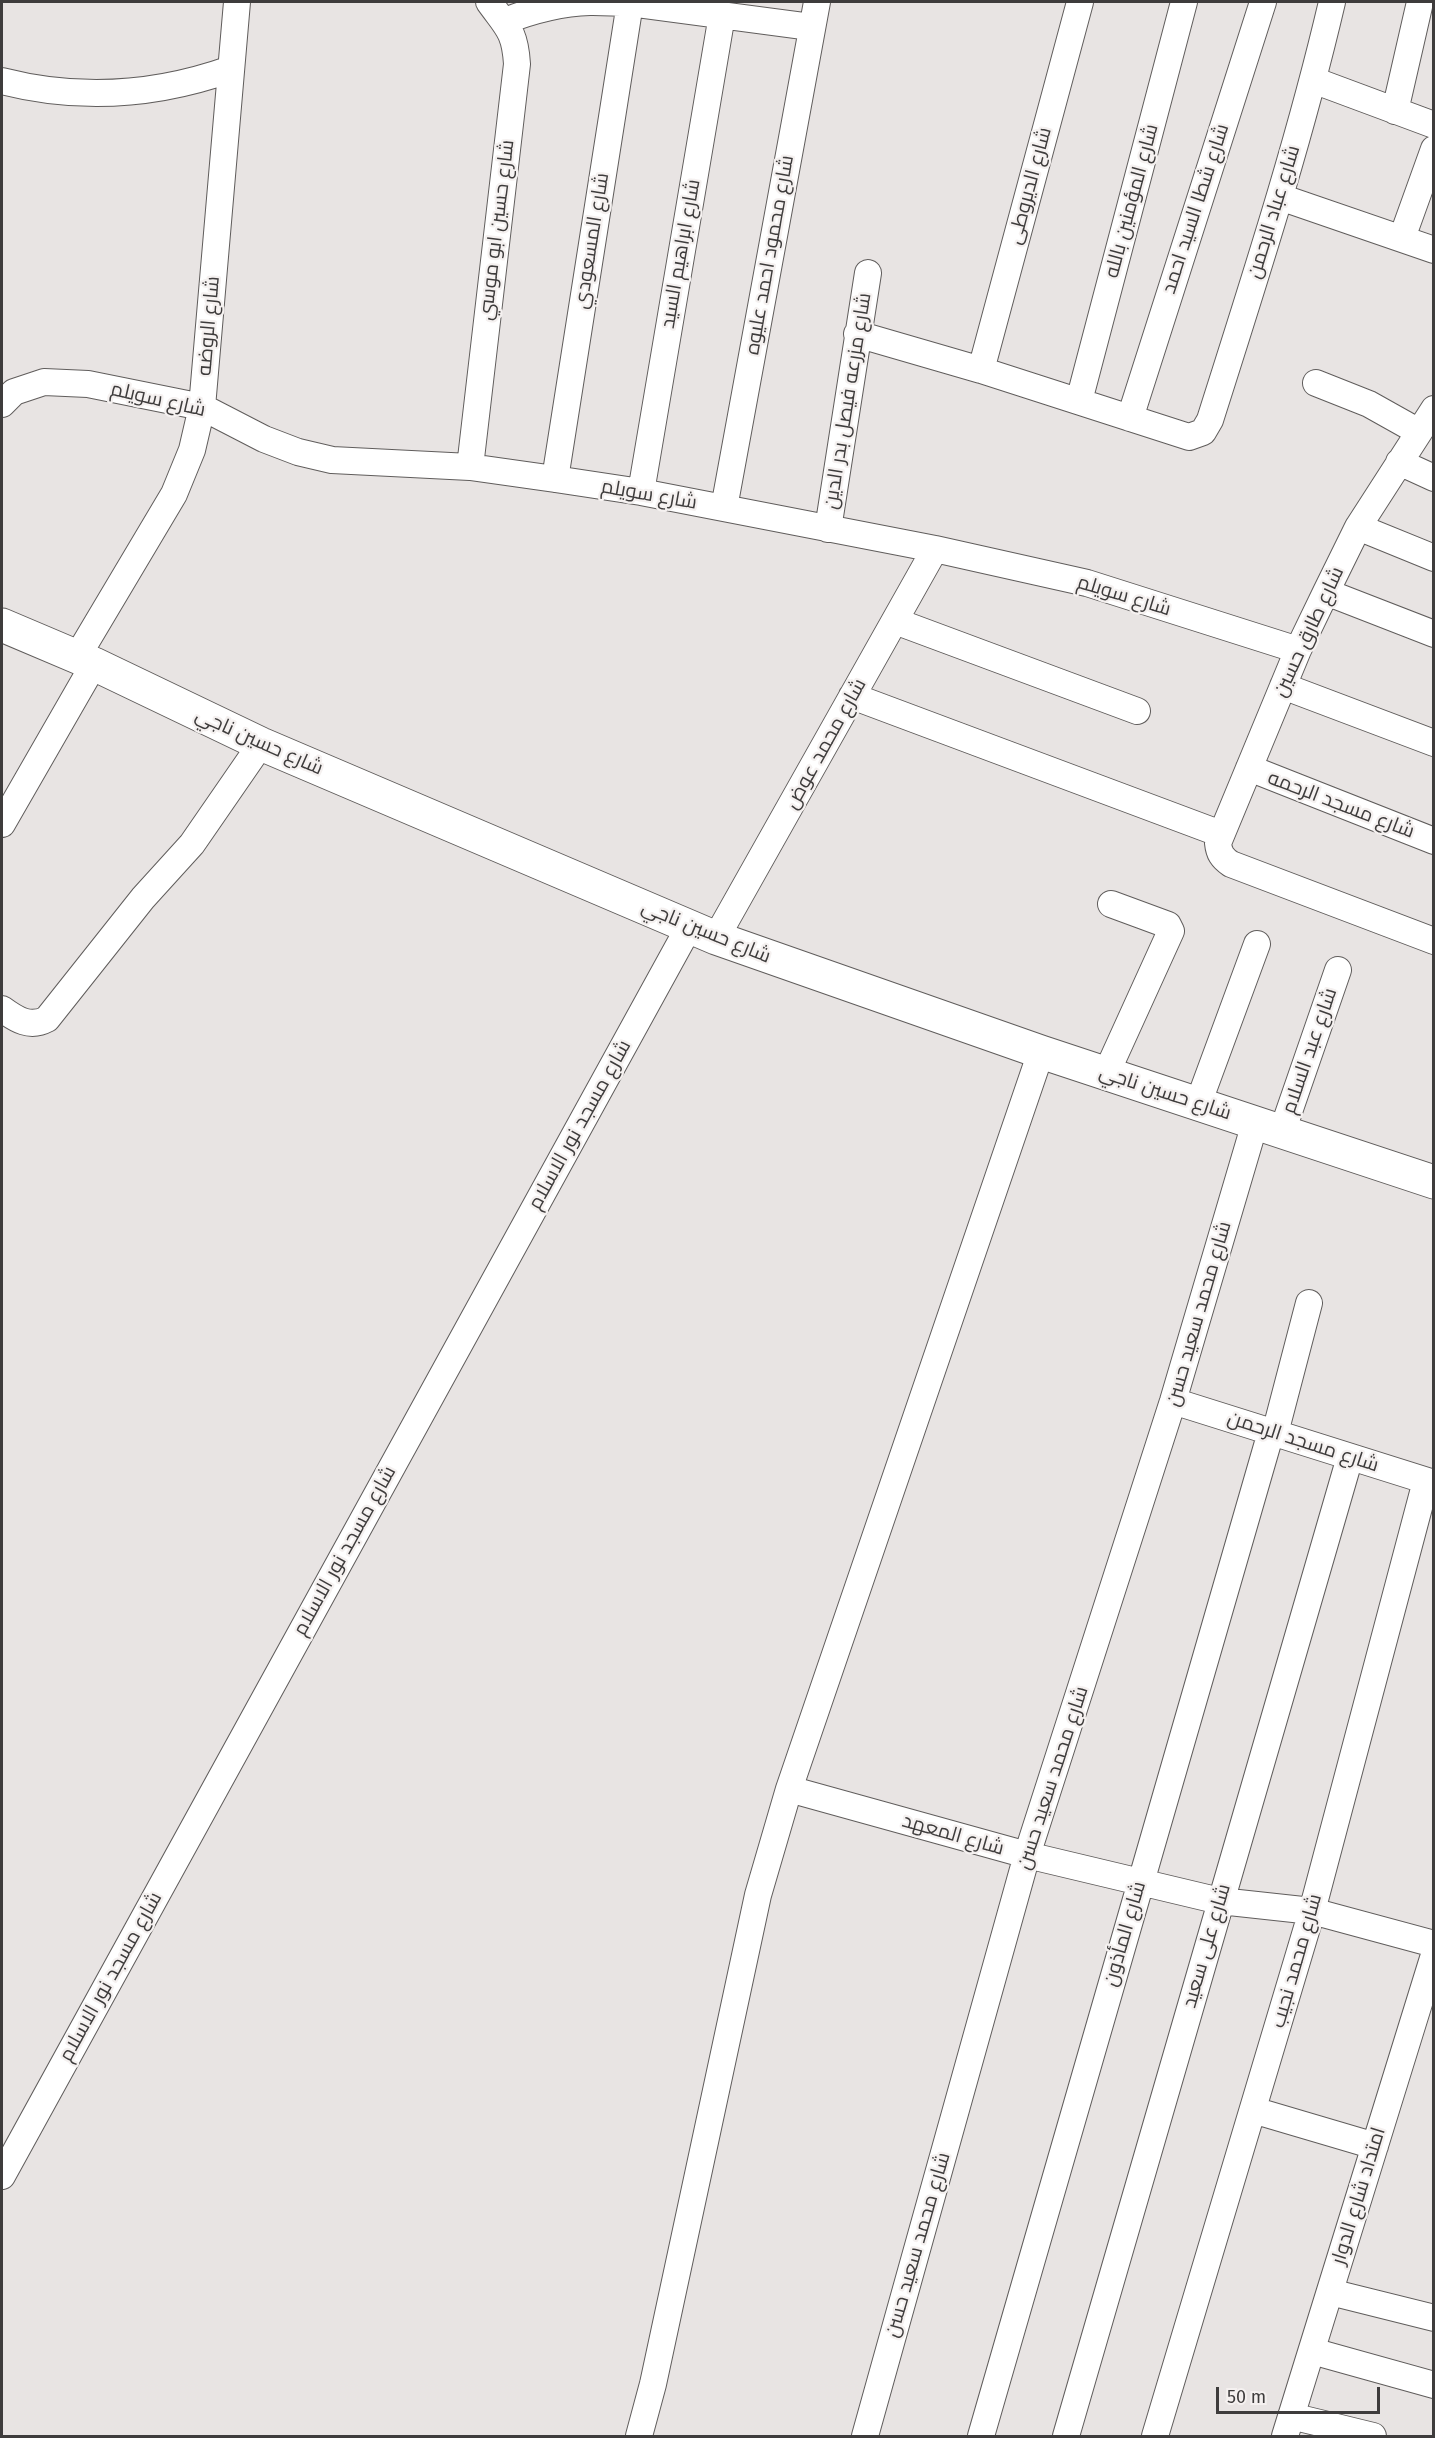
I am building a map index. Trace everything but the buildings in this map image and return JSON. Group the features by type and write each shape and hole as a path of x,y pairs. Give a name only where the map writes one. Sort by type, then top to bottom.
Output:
{"street":[{"name":"شارع الروضه","path":"2,824 174,494 192,450 202,407 237,2"},
{"path":"497,11 533,10 552,5 592,2 630,3 811,27"},
{"name":"شارع محمود احمد عليوه","path":"724,508 817,2"},
{"name":"شارع المؤمنين بالله","path":"1079,401 1184,2"},
{"name":"شارع شطا السيد احمد","path":"1130,418 1263,2"},
{"name":"شارع عباد الرحمن","path":"1130,418 1189,437 1203,432 1210,420 1280,197 1332,2"},
{"path":"1395,111 1420,2"},
{"name":"شارع المسعودي","path":"555,479 630,3"},
{"name":"شارع الديروطى","path":"981,370 1072,3"},
{"name":"شارع حسين ابو موسي","path":"470,467 517,64 516,42 497,11"},
{"name":"شارع ابراهيم السيد","path":"641,492 722,15"},
{"path":"2,81 38,90 90,94 139,92 198,81 231,69"},
{"path":"1313,80 1434,125"},
{"path":"1402,238 1434,149"},
{"path":"1280,197 1434,250"},
{"name":"شارع مزرعه فيصل بدر الدين","path":"828,529 868,273"},
{"path":"857,334 981,370 1130,418"},
{"name":"شارع سويلم","path":"2,404 14,392 44,382 88,384 202,407 264,439 298,452 332,460 470,467 555,479 641,492 935,549 1086,583 1298,650"},
{"path":"1316,382 1369,404 1419,432"},
{"name":"شارع طارق حسين","path":"1221,834 1298,650 1358,527 1434,409"},
{"path":"1399,462 1434,478"},
{"path":"1358,527 1434,558"},
{"name":"شارع محمد عوض","path":"702,932 852,696 935,549"},
{"path":"1326,592 1434,634"},
{"path":"895,621 1137,711"},
{"name":"شارع حسين ناجي","path":"2,625 86,660 261,744 702,932 1041,1052 1434,1182"},
{"path":"1283,686 1434,743"},
{"path":"852,696 1221,834 1218,843 1219,852 1223,859 1231,864 1434,941"},
{"path":"2,1010 26,1023 37,1024 47,1019 143,898 192,844 261,744"},
{"name":"شارع مسجد الرحمه","path":"1249,768 1434,841"},
{"path":"1106,1074 1171,931 1168,925 1111,904"},
{"name":"شارع مسجد نور الاسلام","path":"2,2176 702,932"},
{"path":"1198,1104 1257,944"},
{"name":"شارع عبد السلام","path":"1268,1127 1338,970"},
{"path":"639,2436 653,2384 758,1895 789,1789 1041,1052"},
{"name":"شارع محمد سعيد حسن","path":"865,2436 1027,1855 1173,1401 1268,1127"},
{"name":"شارع المأذون","path":"981,2436 1309,1303"},
{"name":"شارع مسجد الرحمن","path":"1173,1401 1430,1482"},
{"name":"شارع على سعيد","path":"1066,2436 1350,1457"},
{"name":"شارع محمد نجيب","path":"1155,2436 1312,1911 1430,1482"},
{"name":"شارع المعهد","path":"789,1789 1027,1855 1220,1900 1312,1911 1434,1944"},
{"name":"امتداد شارع الدوار","path":"1288,2426 1434,1955"},
{"path":"1253,2110 1375,2146"},
{"path":"1330,2292 1434,2319"},
{"path":"1312,2351 1434,2385"},
{"path":"1288,2426 1373,2436"}]}
